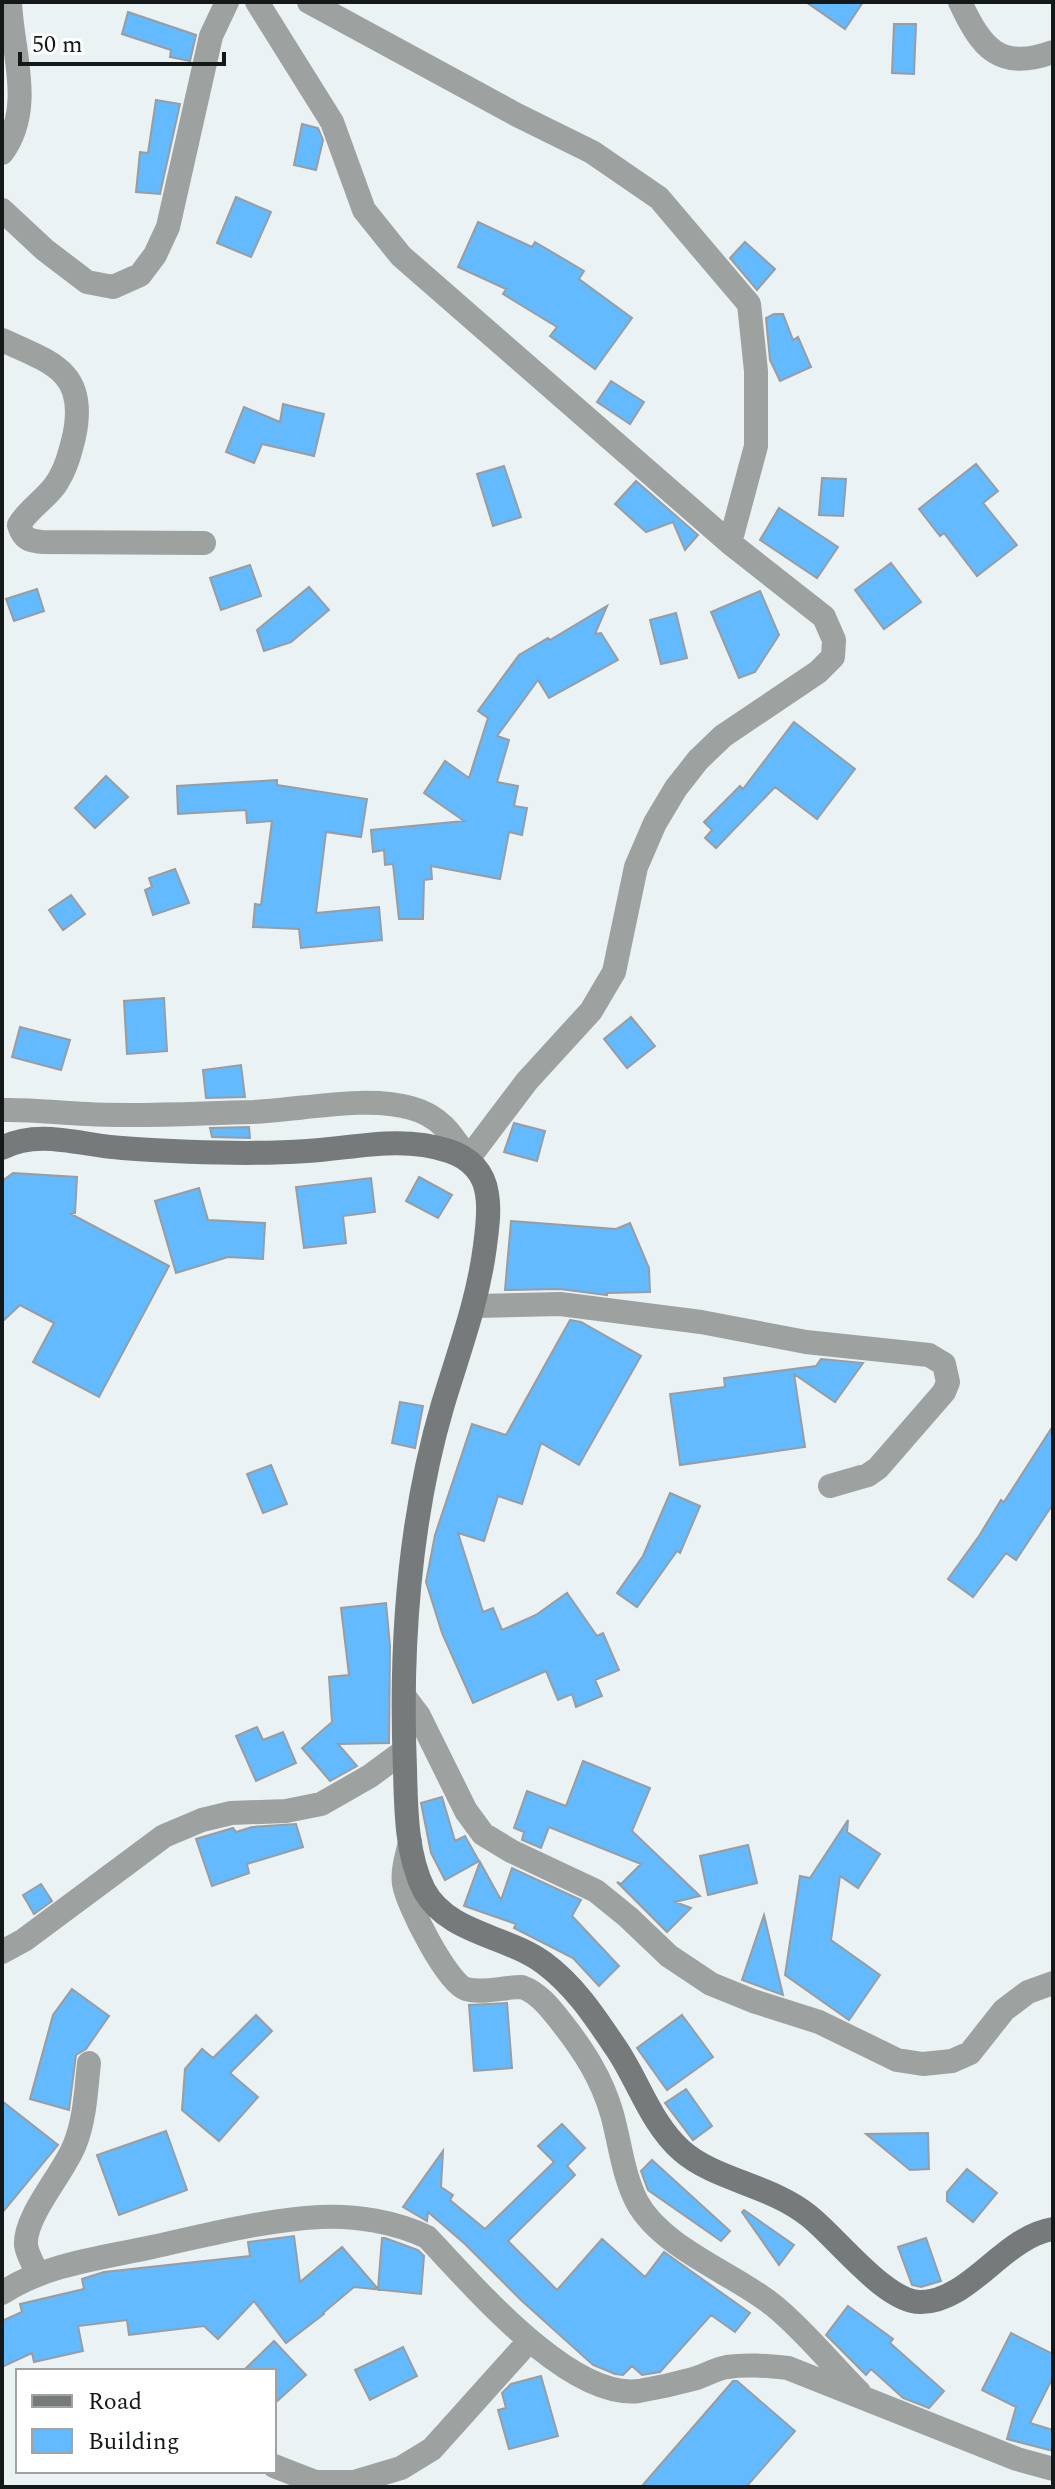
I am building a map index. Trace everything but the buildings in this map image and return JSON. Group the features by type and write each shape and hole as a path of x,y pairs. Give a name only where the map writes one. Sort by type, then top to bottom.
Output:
{"street":[{"path":"2,153 7,146 21,98 10,2"},
{"path":"2,210 45,250 87,282 113,287 140,275 155,255 168,227 211,36 227,2"},
{"path":"257,2 332,122 364,210 401,256 730,543 824,617 834,640 833,657 818,672 723,736 698,760 676,788 655,823 636,867 614,972 591,1011 527,1081 468,1159"},
{"path":"309,2 517,115 592,152 659,198 749,304 756,371 756,446 730,543"},
{"path":"960,2 982,43 996,54 1020,59 1053,52"},
{"path":"2,340 67,375 76,391 78,415 66,466 43,500 24,516 19,525 22,535 30,541 43,542 204,543"},
{"path":"2,1110 36,1109 88,1114 242,1112 383,1103 409,1107 431,1115 449,1129 482,1176 488,1196 488,1223 475,1306 424,1478 414,1535 404,1696 404,1751 410,1842 420,1881 428,1896 447,1918 532,1956 573,1988 625,2061 657,2122 682,2151 697,2162 763,2189 805,2212 899,2296 912,2302 943,2297 961,2288 1003,2253 1041,2231 1053,2229"},
{"path":"36,1109 107,1147"},
{"path":"2,1148 20,1140 37,1139 107,1147 307,1151 383,1142 428,1146 468,1159"},
{"path":"475,1306 560,1304 701,1322 806,1342 929,1355 944,1364 948,1382 944,1392 885,1462 868,1475 830,1486"},
{"path":"404,1696 419,1716 466,1811 483,1834 511,1851 596,1891 669,1956 711,1984 819,2022 897,2060 923,2064 952,2061 970,2053 1004,2010 1028,1992 1053,1983"},
{"path":"2,1952 24,1940 164,1836 202,1820 231,1813 286,1811 321,1804 370,1776 404,1751"},
{"path":"410,1842 403,1873 407,1897 443,1965 457,1984 471,1990 522,1987 552,2010 599,2079 631,2187 646,2214 695,2256 778,2309 866,2400"},
{"path":"38,2274 26,2246 30,2220 75,2144 85,2104 89,2063"},
{"path":"2,2293 38,2274 185,2240 289,2221 322,2217 357,2219 427,2237 529,2341 562,2366 610,2388 635,2391 695,2379 724,2368 754,2364 788,2368 1017,2459 1053,2469"},
{"path":"276,2467 315,2482 354,2482 401,2468 432,2449 529,2341"}]}
